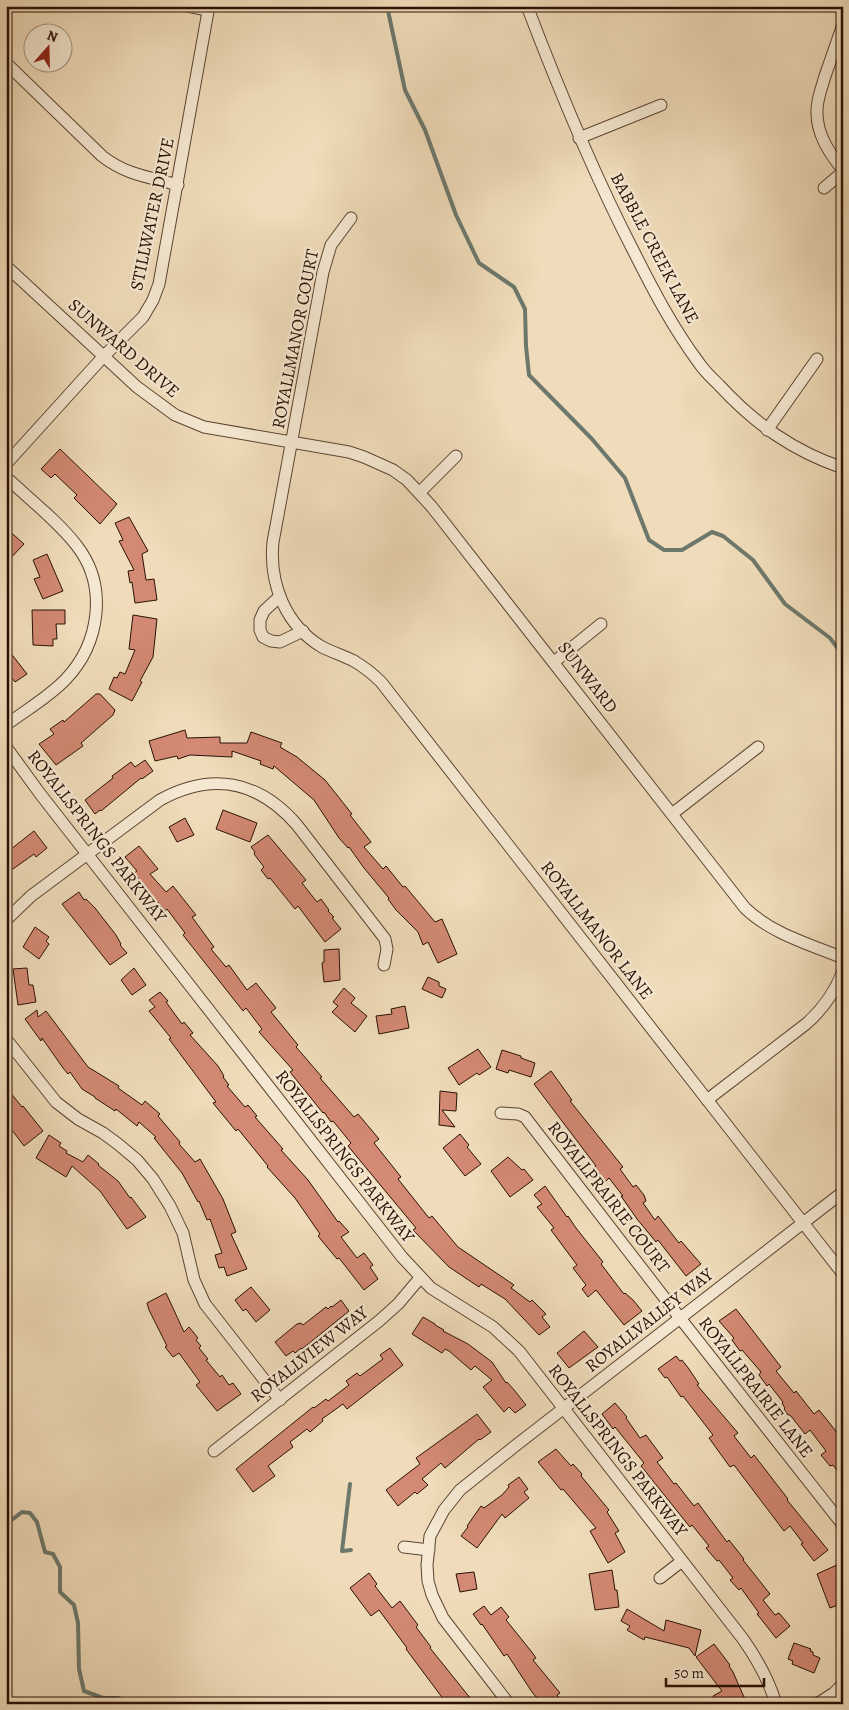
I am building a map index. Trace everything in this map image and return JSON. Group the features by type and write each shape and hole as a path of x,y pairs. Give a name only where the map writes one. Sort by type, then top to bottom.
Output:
{"street":[{"path":"187,6 208,8"},
{"name":"BABBLE CREEK LANE","path":"527,6 579,138 618,222 663,309 699,364 729,396 767,430 798,450 816,459 843,468"},
{"name":"STILLWATER DRIVE","path":"6,464 103,357 143,317 153,300 159,284 178,185 208,8"},
{"path":"824,188 843,171 832,157 825,143 819,128 817,110 819,95 843,24"},
{"path":"6,63 102,156 115,166 129,172 178,185"},
{"path":"579,138 661,105"},
{"name":"ROYALLMANOR COURT","path":"292,442 327,256 335,238 351,218"},
{"name":"SUNWARD DRIVE","path":"6,266 103,357 136,386 175,415 204,427 292,442"},
{"path":"767,430 817,359"},
{"name":"SUNWARD","path":"292,442 349,452 364,457 393,470 420,492 746,908 758,920 772,929 843,958"},
{"name":"ROYALLMANOR LANE","path":"292,442 272,551 274,578 279,597 294,621 320,645 361,665 381,682 843,1274"},
{"path":"420,492 456,456"},
{"path":"6,477 78,546 90,569 97,604 92,636 76,667 65,680 45,697 6,725"},
{"path":"279,597 264,611 260,620 260,630 263,637 271,641 280,642 303,631"},
{"path":"554,662 601,624"},
{"name":"ROYALLSPRINGS PARKWAY","path":"6,747 87,854 378,1227 420,1278 440,1294 493,1327 519,1351 755,1657 776,1704"},
{"path":"672,814 758,747"},
{"path":"6,920 23,903 160,800 180,790 199,784 232,785 267,798 290,817 385,939 387,949 384,965"},
{"path":"707,1100 806,1024 820,1011 830,997 843,971"},
{"path":"6,1039 56,1102 78,1119 118,1144 153,1178 183,1233 194,1280 205,1304 280,1400"},
{"name":"ROYALLPRAIRIE COURT","path":"501,1113 518,1114 525,1117 680,1318"},
{"name":"ROYALLVALLEY WAY","path":"510,1704 438,1610 428,1581 430,1536 454,1496 802,1222 843,1192"},
{"name":"ROYALLVIEW WAY","path":"214,1451 379,1321 420,1278"},
{"name":"ROYALLPRAIRIE LANE","path":"680,1318 843,1525"},
{"path":"404,1547 429,1550"},
{"name":"ROYALLSPRINGS PARKWAY","path":"660,1578 682,1561"},
{"path":"817,1704 843,1684"}],"building":[{"path":"60,449 117,504 100,524 74,498 77,495 55,474 51,478 41,469"},
{"path":"129,517 148,551 142,554 146,580 154,579 157,600 135,603 132,582 130,583 128,571 134,570 119,541 123,540 115,523"},
{"path":"6,528 24,544 6,563"},
{"path":"47,554 63,591 43,599 34,579 40,577 33,560"},
{"path":"32,610 65,610 65,624 56,624 57,639 53,639 53,646 33,645"},
{"path":"133,615 157,619 153,657 132,701 109,689 114,677 117,678 120,672 125,674 135,650 129,649"},
{"path":"6,647 27,674 15,682 12,678 6,682"},
{"path":"96,694 100,694 115,710 113,715 81,743 83,746 56,765 39,744 54,734 50,729 63,720 64,722"},
{"path":"185,730 187,738 220,737 220,743 247,743 251,732 282,743 280,747 297,757 325,780 371,842 364,847 383,869 386,866 435,922 442,919 457,954 438,963 428,942 423,945 418,932 396,910 389,898 349,847 339,838 314,800 274,766 273,769 260,764 261,761 232,751 232,757 190,755 178,759 177,756 155,761 149,741"},
{"path":"145,760 153,771 141,778 95,814 85,800 131,762 135,767"},
{"path":"223,810 257,823 250,842 216,829"},
{"path":"185,818 194,835 177,842 169,827"},
{"path":"34,831 47,848 36,857 34,854 6,874 6,853"},
{"path":"268,835 306,880 302,883 317,902 321,899 341,929 325,942 298,906 295,909 270,878 268,879 261,870 264,867 251,847"},
{"path":"139,846 158,869 150,874 166,892 173,886 196,915 192,917 214,947 211,949 226,967 229,965 247,990 256,983 276,1008 271,1012 298,1045 296,1047 322,1077 320,1078 354,1117 358,1114 379,1139 374,1143 401,1177 398,1179 429,1218 432,1216 458,1247 514,1285 511,1288 530,1302 532,1300 546,1314 542,1317 550,1327 539,1335 505,1299 481,1284 479,1287 449,1267 413,1230 416,1228 348,1146 351,1143 333,1121 331,1122 323,1113 290,1072 293,1070 259,1032 262,1029 246,1008 243,1011 183,935 185,933 167,909 165,911 134,873 137,871 125,857"},
{"path":"79,892 84,900 86,899 95,908 127,953 110,965 62,904"},
{"path":"35,927 49,937 46,941 49,944 39,959 23,947"},
{"path":"339,949 340,980 324,982 322,963 324,962 324,950"},
{"path":"27,968 29,985 33,985 36,1002 18,1005 13,969"},
{"path":"134,968 146,985 132,995 121,980"},
{"path":"428,977 439,982 439,986 446,989 442,998 422,989"},
{"path":"344,988 355,998 351,1003 367,1016 355,1032 332,1012 338,1006 333,1002"},
{"path":"160,992 182,1024 184,1022 193,1033 190,1035 218,1066 229,1085 227,1086 245,1107 248,1105 257,1116 255,1117 283,1149 281,1150 308,1180 338,1222 349,1232 341,1237 357,1258 364,1253 373,1265 370,1267 378,1279 364,1290 339,1258 337,1259 318,1236 320,1234 295,1198 267,1167 238,1129 236,1131 213,1103 216,1102 169,1039 171,1038 149,1011 155,1007 149,1000"},
{"path":"405,1006 409,1028 379,1034 376,1016 392,1014 391,1009"},
{"path":"37,1010 38,1017 46,1011 88,1067 119,1086 118,1088 142,1105 145,1101 160,1114 158,1116 195,1162 200,1159 223,1199 236,1232 231,1234 247,1269 227,1276 224,1267 219,1268 215,1255 222,1253 210,1219 207,1220 199,1201 182,1173 154,1138 156,1137 139,1122 137,1126 116,1109 115,1111 95,1098 82,1089 70,1072 68,1074 42,1038 41,1041 25,1019"},
{"path":"478,1049 491,1067 479,1075 477,1073 459,1085 448,1068"},
{"path":"502,1050 535,1063 531,1077 509,1070 508,1073 496,1069"},
{"path":"551,1071 572,1100 570,1101 623,1167 620,1169 633,1187 636,1185 644,1195 646,1201 643,1203 655,1220 658,1216 679,1243 681,1241 701,1264 686,1276 658,1240 656,1242 637,1219 609,1178 605,1182 594,1167 596,1166 534,1084"},
{"path":"6,1087 43,1131 24,1146 6,1122"},
{"path":"440,1091 457,1093 456,1111 442,1110 455,1127 439,1125"},
{"path":"460,1134 469,1145 467,1147 481,1164 465,1176 443,1148"},
{"path":"49,1135 61,1143 59,1146 67,1151 66,1153 83,1162 88,1155 99,1164 118,1181 146,1217 127,1229 100,1191 72,1166 66,1177 36,1158"},
{"path":"508,1157 522,1170 524,1169 533,1180 510,1197 491,1171"},
{"path":"545,1186 603,1262 601,1264 617,1285 642,1311 624,1325 596,1290 588,1297 582,1289 586,1285 573,1268 577,1265 551,1230 554,1228 537,1207 542,1204 534,1195"},
{"path":"251,1287 270,1310 256,1322 246,1309 243,1311 235,1300"},
{"path":"166,1293 184,1332 189,1327 198,1338 196,1340 201,1346 199,1348 208,1359 206,1360 220,1377 222,1375 229,1385 233,1383 241,1394 217,1411 196,1385 200,1382 179,1353 173,1357 165,1347 167,1346 149,1310 147,1303"},
{"path":"341,1300 349,1311 302,1349 295,1353 293,1351 286,1356 275,1342 297,1324 301,1323 303,1325 326,1307 328,1309"},
{"path":"736,1309 781,1367 776,1371 794,1393 796,1391 814,1414 819,1410 843,1440 843,1478 833,1465 830,1466 821,1455 826,1451 810,1430 805,1434 791,1416 787,1414 783,1402 769,1384 767,1386 759,1375 761,1372 742,1350 740,1351 732,1340 734,1338 719,1321"},
{"path":"423,1317 443,1331 468,1344 492,1362 506,1383 526,1405 515,1413 509,1407 504,1412 483,1387 492,1380 475,1366 471,1370 449,1351 445,1349 442,1353 412,1334"},
{"path":"584,1331 598,1347 569,1368 557,1353"},
{"path":"390,1348 403,1365 347,1409 343,1404 322,1419 323,1421 310,1432 307,1429 290,1442 293,1447 268,1466 275,1476 253,1492 236,1469 313,1407 326,1399 328,1401 349,1385 346,1381 357,1373 360,1376 383,1359 380,1355"},
{"path":"676,1356 680,1361 682,1360 699,1384 697,1385 738,1433 734,1436 751,1458 754,1455 787,1500 828,1550 814,1561 790,1526 784,1531 734,1465 730,1467 709,1438 713,1435 683,1396 681,1397 667,1377 665,1378 658,1369"},
{"path":"615,1403 627,1417 640,1438 646,1435 663,1458 657,1462 674,1484 676,1483 694,1506 698,1503 770,1594 763,1600 775,1615 779,1613 790,1626 776,1638 757,1614 759,1613 741,1588 739,1590 730,1580 733,1578 719,1560 717,1561 706,1548 709,1546 692,1525 690,1527 641,1466 644,1463 602,1414"},
{"path":"477,1414 491,1432 479,1439 445,1468 441,1463 422,1479 428,1485 417,1494 415,1492 398,1506 386,1490 420,1464 416,1458"},
{"path":"556,1449 571,1466 573,1464 582,1474 581,1476 609,1510 607,1512 619,1531 615,1533 625,1552 608,1563 590,1531 596,1528 538,1462"},
{"path":"519,1477 528,1489 524,1492 529,1498 505,1518 502,1514 477,1548 461,1536 481,1506 484,1508 502,1495 509,1487 508,1485"},
{"path":"839,1564 843,1573 843,1603 830,1608 817,1574"},
{"path":"612,1570 619,1607 595,1610 589,1574"},
{"path":"474,1572 477,1589 460,1592 456,1574"},
{"path":"369,1573 377,1584 375,1586 392,1608 400,1601 418,1625 416,1627 430,1648 475,1704 447,1704 379,1610 371,1616 350,1588"},
{"path":"484,1606 491,1615 501,1607 509,1617 506,1620 536,1658 533,1660 560,1693 557,1695 563,1704 542,1704 532,1692 507,1654 504,1656 473,1614"},
{"path":"627,1609 664,1631 666,1620 701,1630 695,1656 689,1648 645,1637 644,1640 627,1630 630,1626 621,1621"},
{"path":"794,1643 811,1649 810,1651 813,1652 813,1655 820,1658 814,1673 792,1664 793,1661 788,1659"},
{"path":"714,1644 730,1665 747,1704 717,1704 713,1696 722,1691 696,1657"}],"waterway":[{"path":"387,6 405,90 425,130 456,215 479,263 514,287 525,309 529,375 592,439 625,478 649,540 664,550 682,550 712,532 723,536 753,560 785,604 830,638 843,655"},
{"path":"342,1551 350,1484"},
{"path":"6,1520 13,1519 22,1512 30,1513 37,1522 45,1552 53,1554 60,1567 60,1592 74,1605 78,1623 79,1669 84,1691 103,1698 118,1698 132,1704"},
{"path":"343,1551 351,1550"}]}
